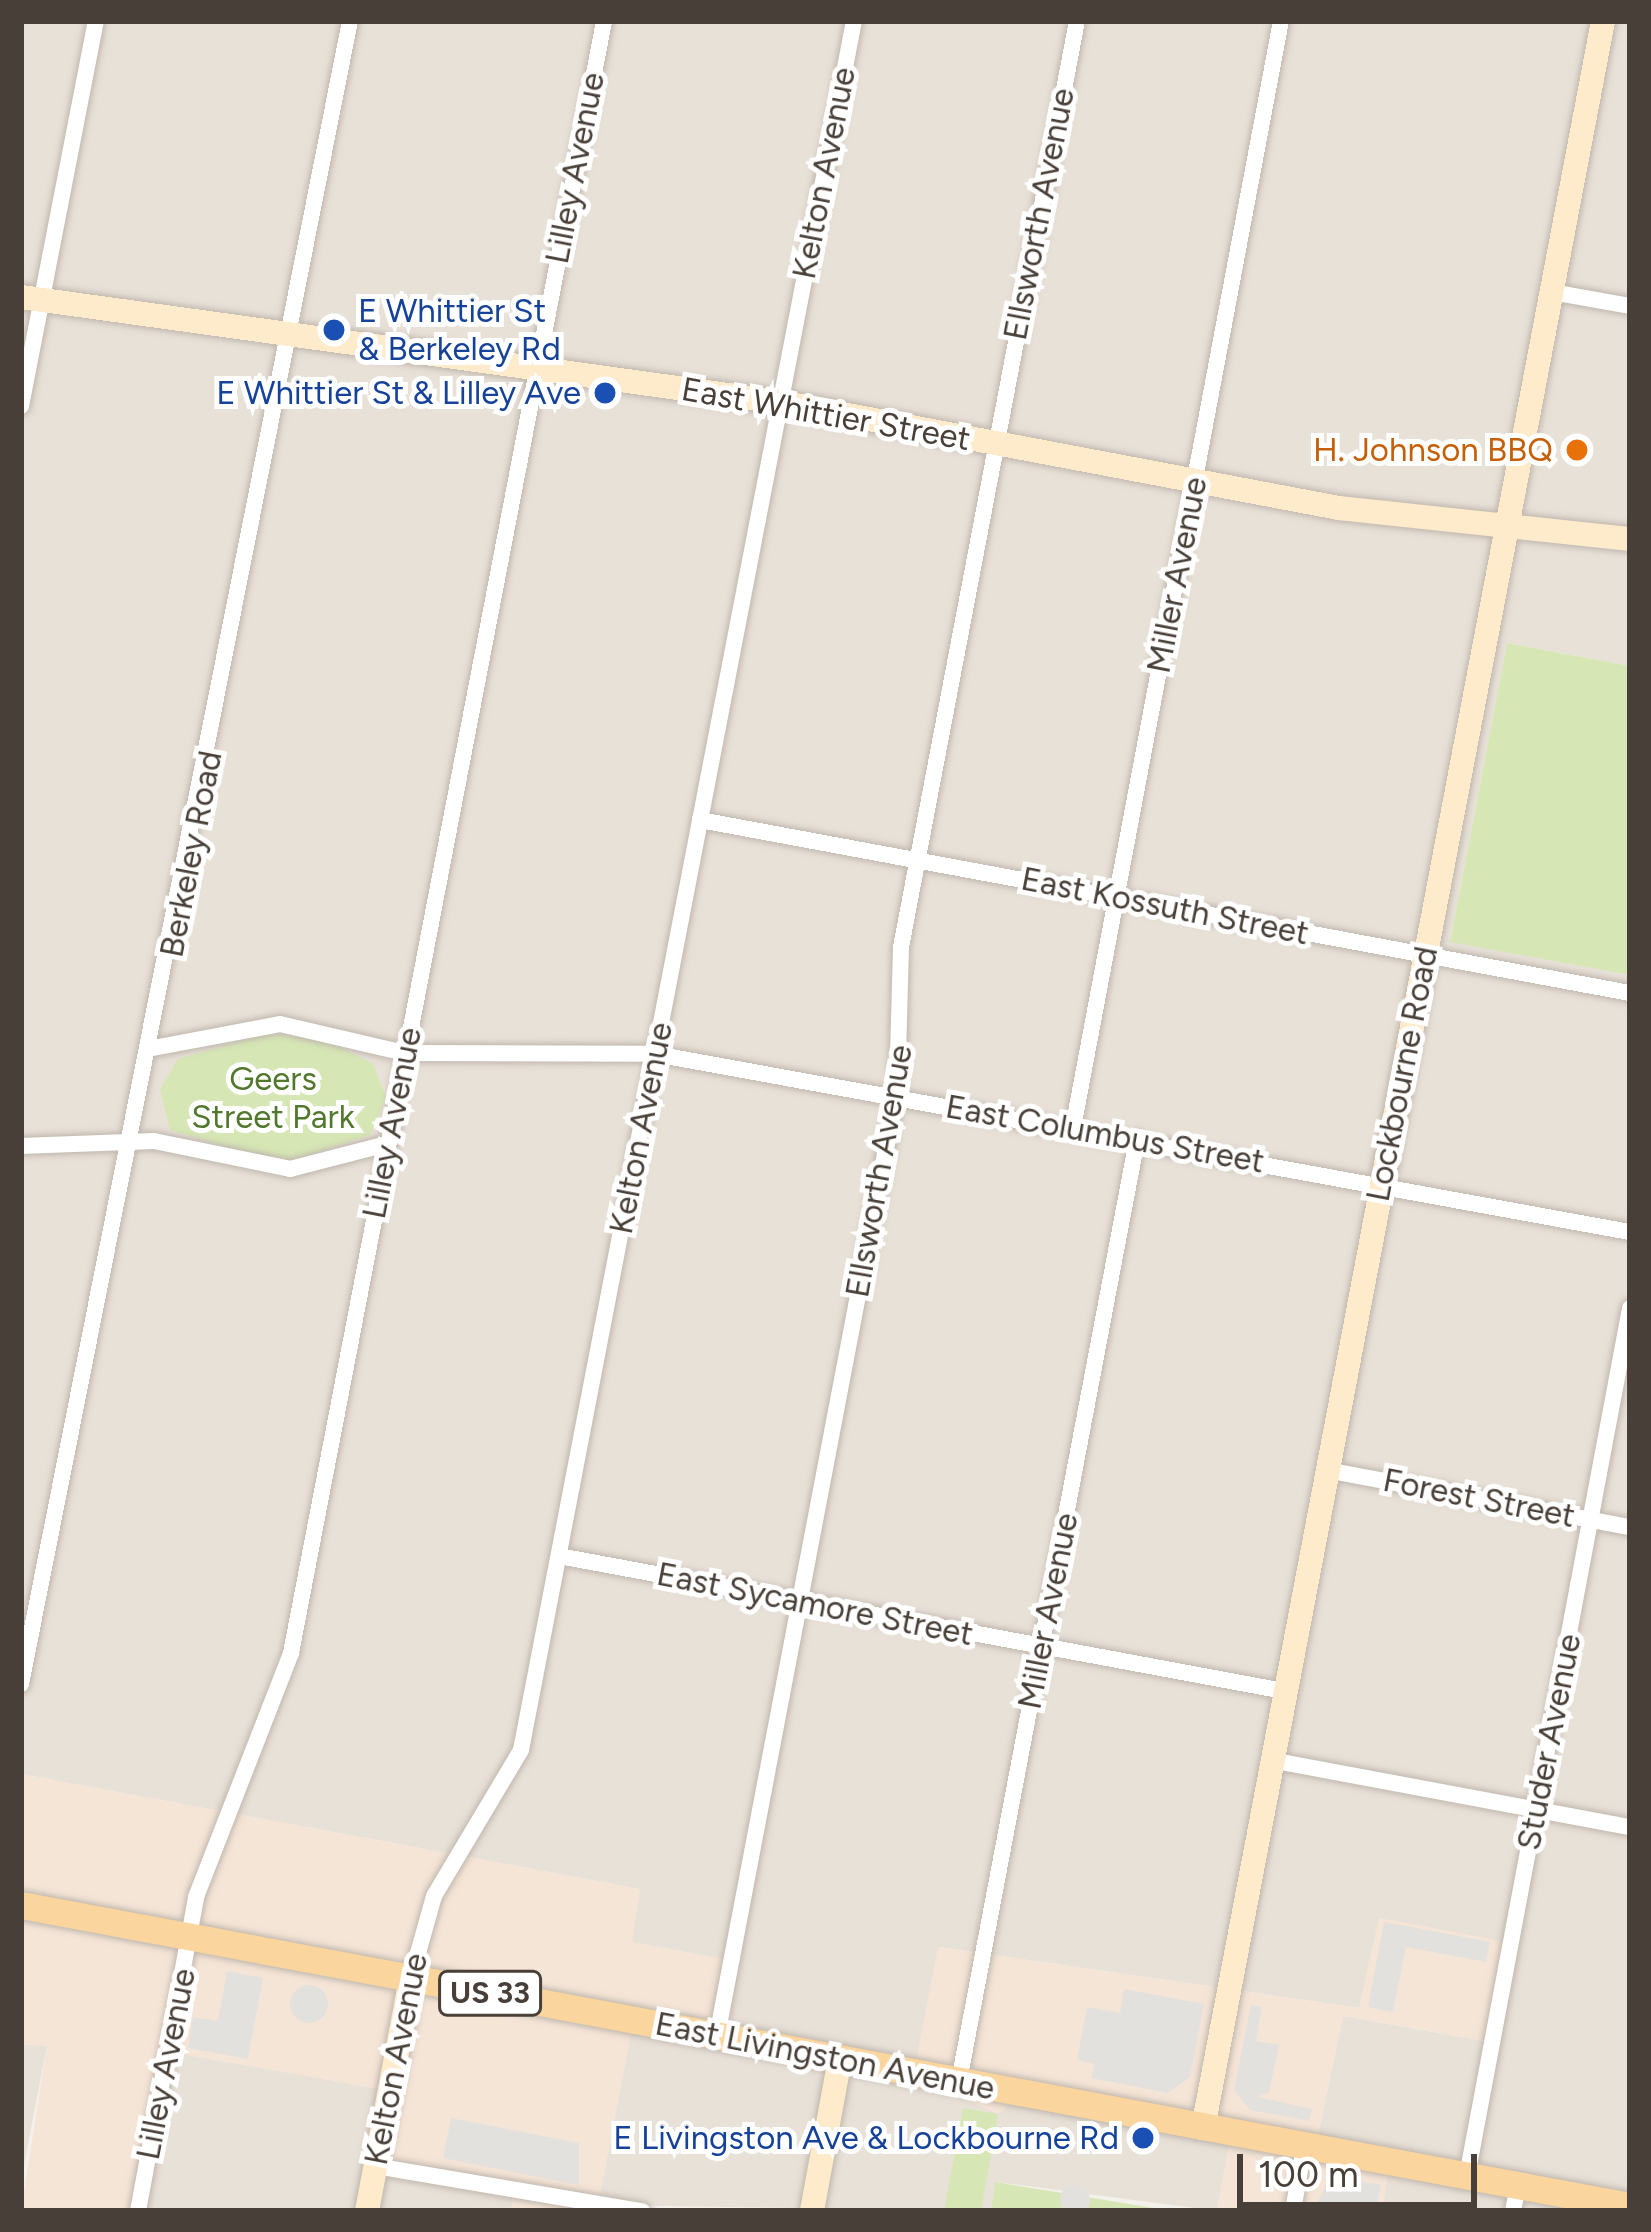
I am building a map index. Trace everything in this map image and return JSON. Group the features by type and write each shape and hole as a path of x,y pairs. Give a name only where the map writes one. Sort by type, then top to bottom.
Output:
{"main road":[{"name":"Lockbourne Road","path":"1203,2128 1603,21"},
{"name":"East Whittier Street","path":"31,299 288,341 536,368 779,402 1339,508 1506,520 1630,539"},
{"name":"East Livingston Avenue","path":"21,1905 1467,2176 1516,2198 1630,2206"},
{"name":"Kelton Avenue","path":"367,2211 411,1978"},
{"path":"812,2211 840,2059"}],"street":[{"path":"21,406 31,299 96,21"},
{"name":"Berkeley Road","path":"21,1684 153,1048 350,21"},
{"name":"Lilley Avenue","path":"138,2211 206,1861 282,1692 604,21"},
{"name":"Kelton Avenue","path":"411,1978 434,1896 521,1750 854,21"},
{"name":"Ellsworth Avenue","path":"717,2036 897,1091 901,947 1077,21"},
{"name":"Miller Avenue","path":"1073,1128 1281,21"},
{"path":"1552,292 1630,307"},
{"name":"East Kossuth Street","path":"700,820 1630,993"},
{"name":"East Columbus Street","path":"153,1048 280,1024 405,1053 655,1054 897,1091 1630,1232"},
{"name":"Miller Avenue","path":"959,2081 1137,1140"},
{"path":"21,1146 133,1145 290,1168 387,1144"},
{"name":"Studer Avenue","path":"1467,2176 1630,1308"},
{"name":"Forest Street","path":"1327,1470 1630,1527"},
{"name":"East Sycamore Street","path":"559,1556 1284,1690"},
{"path":"1271,1760 1630,1827"},
{"path":"1293,2211 1304,2146"},
{"path":"375,2166 642,2211"}],"shaded area":[{"path":"21,21 1630,21 1630,666 1507,643 1450,941 1630,975 1630,2211 1382,2211 1390,2163 1315,2149 1343,2016 1495,2043 1380,1918 1360,2008 939,1947 1019,2097 1231,2134 1217,2211 996,2182 991,2211 598,2205 633,2022 734,1961 631,1942 640,1889 21,1774"},
{"path":"21,1774 640,1889 632,1942 735,1961 719,2038 633,2023 598,2204 634,2211 511,2211 515,2190 377,2165 391,2091 169,2052 139,2211 21,2211 47,2046 21,2044"},
{"path":"1379,1918 1513,1943 1496,2043 1343,2016 1315,2148 1390,2163 1382,2211 1217,2211 1231,2135 1019,2097 998,2114 913,2077 938,1947 1359,2008"},
{"path":"1384,1922 1490,1942 1486,1962 1406,1947 1393,2012 1368,2007"},
{"path":"227,1971 263,1978 248,2059 188,2048 193,2017 218,2021"},
{"path":"309,1985 323,1990 328,2004 323,2018 309,2023 295,2018 290,2004 295,1990"},
{"path":"1124,1989 1204,2004 1190,2077 1168,2093 1091,2078 1094,2064 1077,2060 1087,2007 1120,2013"},
{"path":"1251,2005 1262,2007 1256,2041 1279,2045 1269,2092 1257,2097 1312,2109 1309,2121 1250,2110 1234,2090"},
{"path":"21,2044 47,2046 21,2180"},
{"path":"169,2051 392,2091 515,2189 511,2211 139,2211"},
{"path":"451,2118 579,2143 579,2185 443,2158"},
{"path":"1330,2176 1381,2185 1376,2211 1313,2211"},
{"path":"1075,2185 1086,2189 1090,2200 1086,2211 1075,2215 1064,2211 1060,2200 1064,2189"}],"green space":[{"path":"1507,643 1630,666 1630,975 1450,942"},
{"name":"Geers Street Park","path":"267,1033 331,1042 373,1064 386,1097 370,1135 281,1164 170,1130 160,1089 178,1059"},
{"path":"963,2108 998,2114 981,2211 944,2211"},
{"path":"995,2182 1166,2210 991,2211"}],"place":[{"name":"E Whittier St & Berkeley Rd","path":"334,330"},
{"name":"E Whittier St & Lilley Ave","path":"605,393"},
{"name":"H. Johnson BBQ","path":"1577,450"},
{"name":"E Livingston Ave & Lockbourne Rd","path":"1143,2138"}]}
